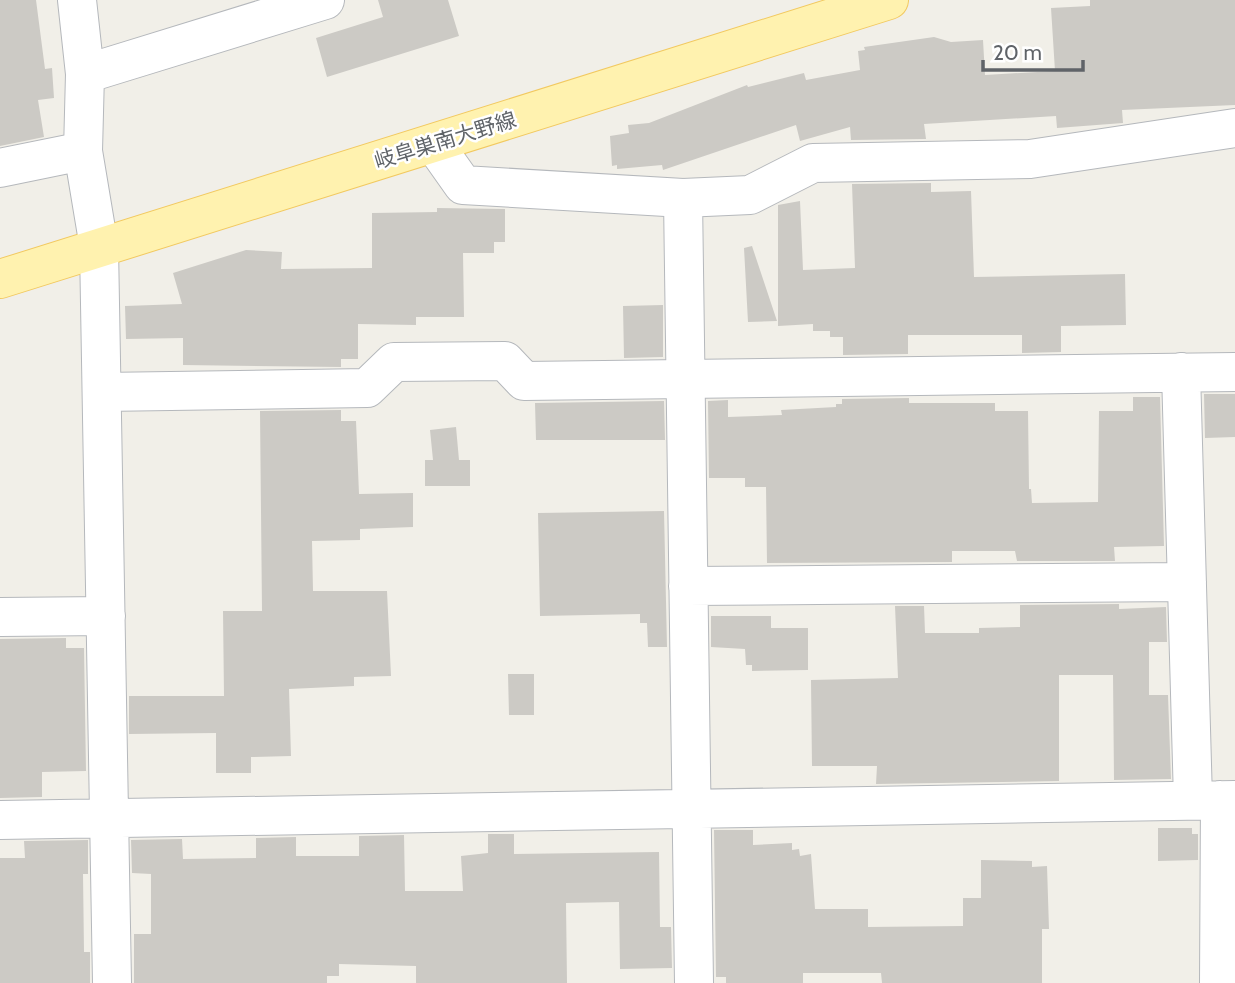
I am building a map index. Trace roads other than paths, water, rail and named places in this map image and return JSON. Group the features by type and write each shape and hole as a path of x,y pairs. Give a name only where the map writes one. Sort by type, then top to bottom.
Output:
{"main road":[{"name":"岐阜巣南大野線","path":"0,279 890,0"}],"street":[{"path":"77,0 85,74 83,151 99,247 112,983"},
{"path":"85,74 325,0"},
{"path":"434,144 464,185 683,198 750,195 813,163 1031,159 1235,128"},
{"path":"0,168 83,151"},
{"path":"683,198 694,983"},
{"path":"102,392 367,388 394,362 505,361 524,381 1235,372"},
{"path":"1181,372 1187,582 1216,800 1224,968"},
{"path":"688,586 1187,582"},
{"path":"0,617 106,616"},
{"path":"0,820 1216,800"}]}
